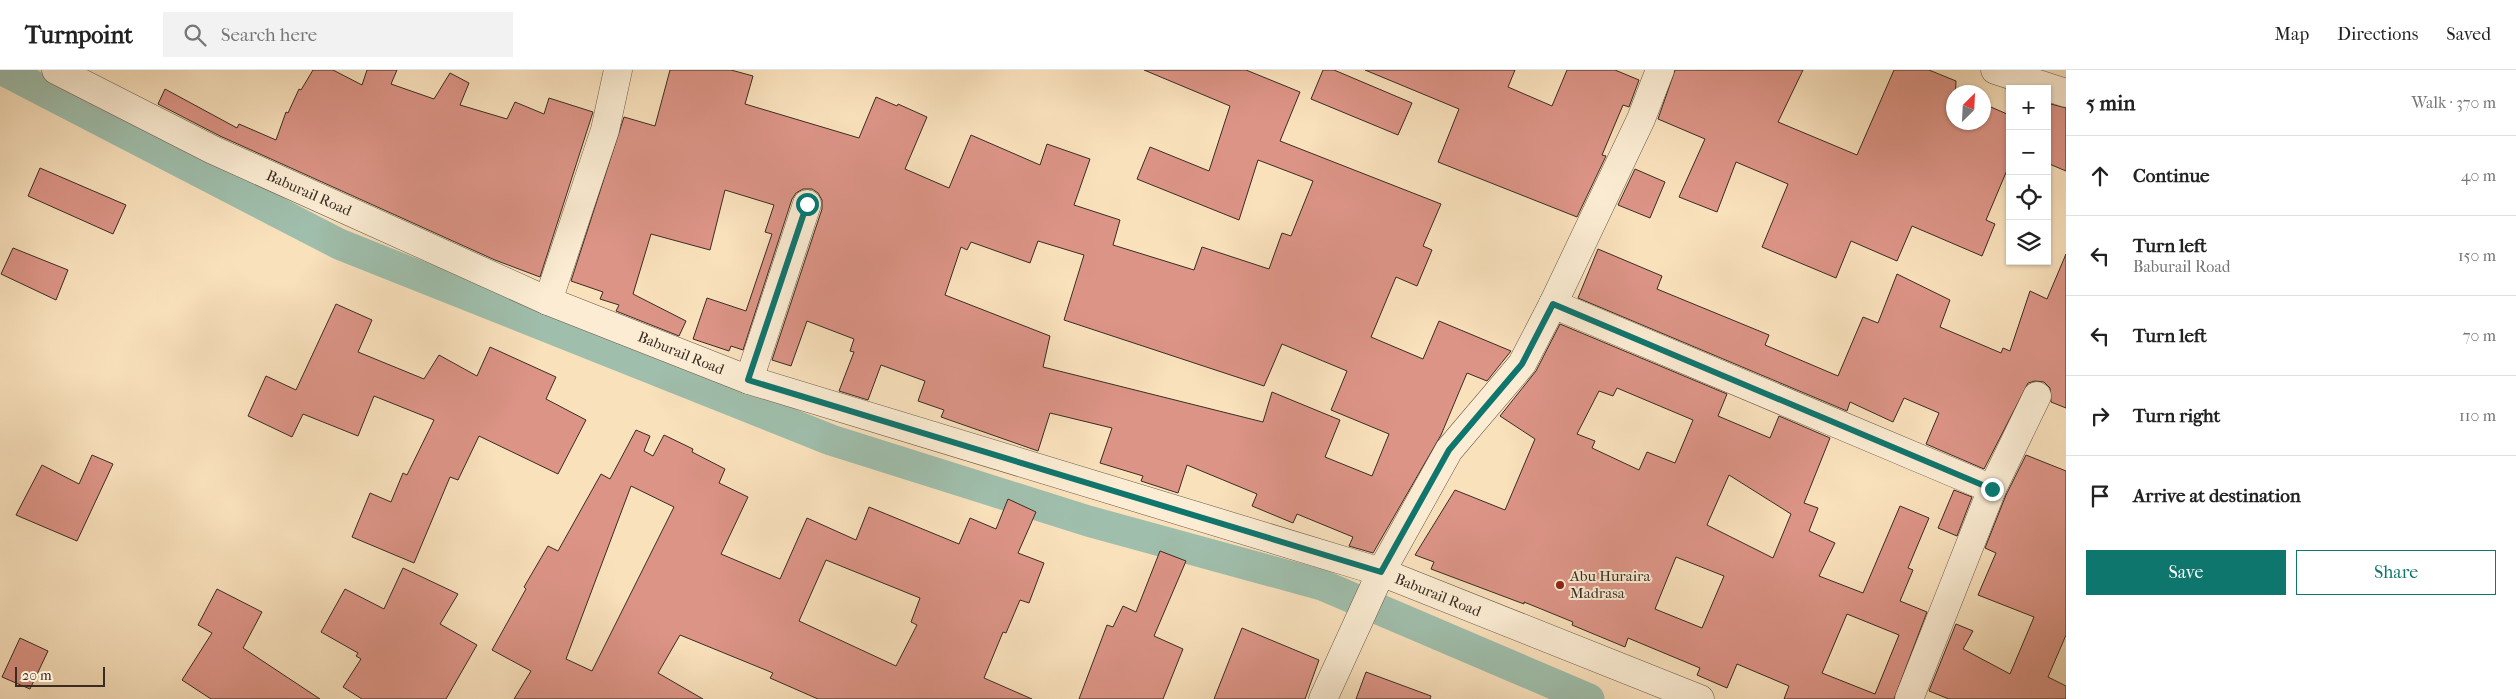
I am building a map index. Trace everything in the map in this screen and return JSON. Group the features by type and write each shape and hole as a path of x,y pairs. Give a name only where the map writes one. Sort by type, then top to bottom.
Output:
{"street":[{"name":"Baburail Road","path":"56,70 213,150 548,301 748,380 1380,573 1700,699"},
{"path":"548,301 605,130 618,70"},
{"path":"1322,699 1380,573 1449,450 1522,364 1553,304 1641,119 1660,70"},
{"path":"1995,70 2066,93"},
{"path":"748,380 807,204"},
{"path":"1553,304 1992,489"},
{"path":"1909,699 1992,489 2037,396"}],"building":[{"path":"313,70 333,70 362,85 367,70 397,70 391,84 434,99 450,73 469,83 460,105 507,119 515,102 544,114 549,98 593,112 540,277 495,260 220,136 158,104 165,89 237,128 239,124 276,140 286,112 288,113 299,89 301,90"},
{"path":"670,70 731,70 753,76 745,104 859,138 876,97 897,106 898,104 927,117 905,169 949,188 971,135 1040,165 1047,144 1090,159 1074,205 1120,220 1113,245 1194,270 1202,247 1269,269 1282,233 1291,236 1313,181 1258,160 1239,220 1137,179 1150,147 1209,171 1230,106 1144,70 1246,70 1300,92 1280,141 1441,204 1423,246 1432,250 1417,286 1396,277 1371,337 1423,359 1439,321 1511,351 1487,381 1467,373 1441,435 1373,553 1349,546 1353,537 1297,514 1293,523 1252,506 1257,494 1187,465 1178,493 1141,481 1143,476 1100,463 1112,428 1050,413 1038,451 941,417 944,410 918,401 925,381 881,365 868,400 839,391 854,352 850,351 854,339 807,321 791,366 772,360 822,209 822,200 818,193 812,189 803,189 796,193 792,199 743,350 731,346 729,351 693,339 707,298 746,311 772,234 765,232 774,205 725,190 710,250 651,234 633,294 686,321 679,336 616,311 619,305 600,299 603,292 571,281 624,117 655,126","holes":["1038,241 1084,255 1064,320 1264,386 1282,344 1347,371 1331,410 1389,434 1372,476 1325,457 1340,420 1272,392 1263,422 1043,367 1050,336 945,295 961,247 967,250 971,242 1030,263"]},
{"path":"1323,70 1334,70 1412,103 1398,135 1311,99"},
{"path":"1365,70 1515,70 1508,87 1552,106 1567,70 1615,70 1639,80 1629,107 1623,105 1602,155 1606,156 1577,217 1438,162 1459,109"},
{"path":"1675,70 1803,70 1778,122 1857,155 1894,70 1929,70 1956,81 1956,85 1946,85 1946,130 1991,130 1991,107 2006,114 2006,172 1986,220 1995,224 1982,256 1912,226 1897,261 1851,241 1836,278 1762,247 1788,184 1736,162 1717,212 1679,197 1705,139 1658,119"},
{"path":"2051,104 2066,108 2066,171 2051,165"},
{"path":"40,168 126,205 113,234 28,196"},
{"path":"1635,169 1665,182 1650,218 1618,205"},
{"path":"13,248 68,270 56,300 1,274"},
{"path":"1598,249 1662,276 1657,289 1769,335 1765,345 1838,376 1863,317 1878,323 1897,274 1950,300 1940,327 2001,353 2003,348 2010,351 2030,291 2047,299 2066,254 2066,408 2051,402 2050,388 2044,382 2035,381 2028,383 1984,469 1926,444 1939,413 1904,398 1893,422 1850,402 1847,411 1578,298"},
{"path":"336,304 372,320 358,352 424,379 439,355 477,376 490,347 556,377 546,399 586,420 558,474 479,436 458,480 450,477 414,563 352,537 370,493 391,502 403,473 407,475 434,420 374,396 358,436 303,414 292,437 248,416 266,376 296,390"},
{"path":"1560,324 1727,394 1718,416 1770,438 1779,416 1830,438 1804,503 1818,508 1809,531 1835,543 1819,576 1863,593 1900,506 1929,518 1908,568 1913,570 1900,601 1927,612 1894,699 1784,699 1789,686 1737,664 1727,688 1697,675 1700,668 1628,638 1625,647 1572,625 1573,622 1524,602 1524,604 1431,569 1434,562 1415,555 1455,490 1505,510 1535,439 1500,416 1536,371","holes":["1617,388 1693,420 1675,463 1647,452 1639,470 1592,448 1595,441 1577,434 1599,391 1613,396","1729,475 1791,514 1773,558 1707,525","1676,557 1724,576 1702,628 1655,609","1847,614 1899,635 1875,694 1822,673"]},
{"path":"636,430 650,436 644,451 653,456 664,435 693,449 692,452 725,469 719,483 748,497 721,554 780,579 807,518 856,540 869,507 959,544 970,518 996,529 1008,499 1036,512 1018,553 1044,563 1029,603 1020,600 1006,633 1003,632 984,678 1032,699 818,699 770,678 773,673 680,635 658,673 703,699 514,699 531,671 492,650 526,589 524,587 548,546 558,551 601,474 610,479","holes":["631,486 674,507 592,671 566,659","826,560 920,598 911,622 917,625 896,666 799,621"]},
{"path":"92,455 113,464 77,541 16,515 42,465 79,484"},
{"path":"2026,455 2066,471 2066,635 2048,677 2066,686 2066,699 1949,699 1929,691 1956,624 1973,631 1963,649 2010,674 2034,617 1978,595 1996,553 1985,548 2006,495"},
{"path":"1954,490 1972,497 1957,536 1938,528"},
{"path":"1160,551 1186,561 1154,636 1183,649 1163,699 1079,699 1107,625 1113,627 1123,606 1136,612"},
{"path":"403,568 458,594 440,624 477,645 446,699 362,699 343,687 361,659 356,656 358,653 321,632 345,589 384,609"},
{"path":"217,589 262,612 243,648 320,699 211,699 182,680 212,633 198,625"},
{"path":"1242,628 1319,660 1305,699 1214,699"},
{"path":"20,638 48,651 30,689 2,677"},
{"path":"1366,672 1431,696 1430,699 1356,699"}],"waterway":[{"path":"3,70 339,244 831,440 1088,521 1322,585 1589,699"}],"place":[{"name":"Abu Huraira Madrasa","path":"1560,585"}],"route":[{"path":"807,204 748,380 1381,572 1449,450 1522,364 1553,304 1992,489"}]}
